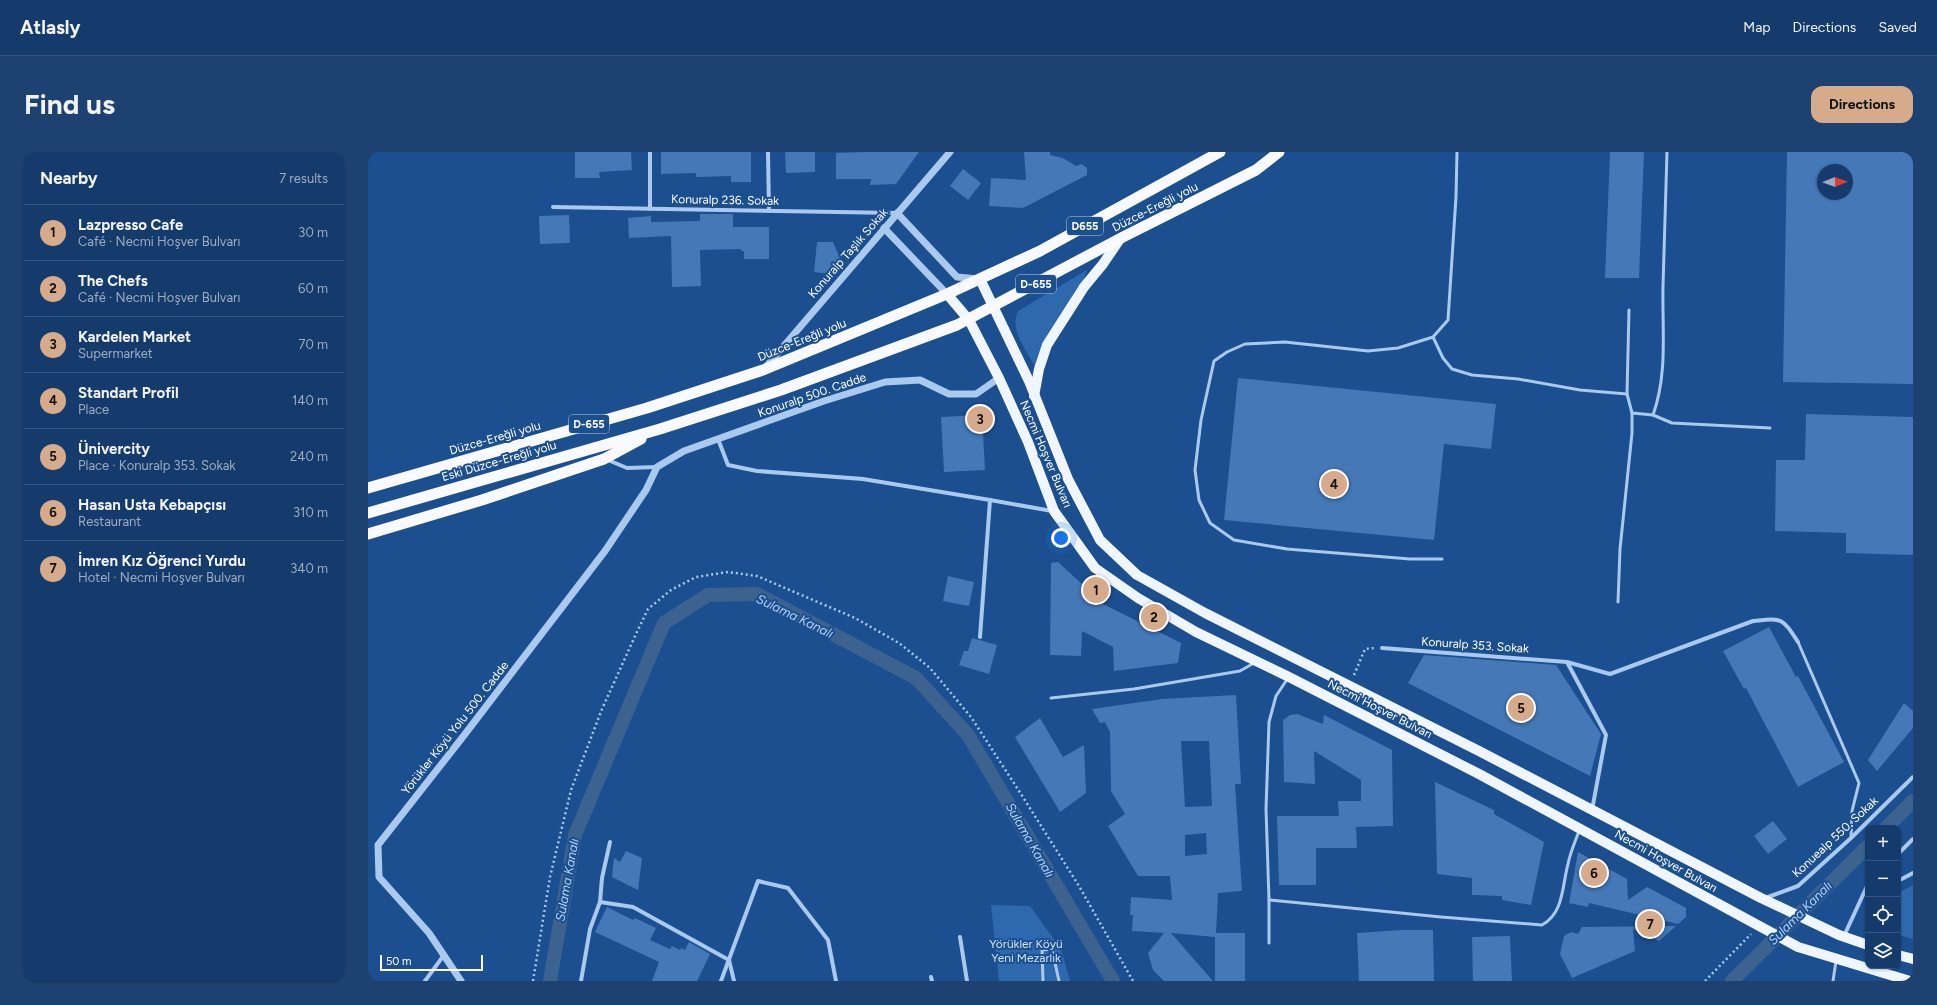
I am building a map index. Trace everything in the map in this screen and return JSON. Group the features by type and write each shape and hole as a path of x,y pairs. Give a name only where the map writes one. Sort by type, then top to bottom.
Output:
{"highway":[{"name":"Düzce-Ereğli yolu","path":"368,488 648,408 763,370 980,279 1040,250 1220,152"},
{"name":"Düzce-Ereğli yolu","path":"660,429 781,390 969,320 1120,239 1256,170 1279,152"},
{"name":"Eski Düzce-Ereğli yolu","path":"368,513 588,452 660,429"},
{"path":"368,534 482,500 601,457 660,429"}],"main road":[{"path":"1034,396 1039,369 1047,345 1081,292 1120,239"},
{"name":"Necmi Hoşver Bulvarı","path":"980,279 995,307 1068,479 1100,540 1137,575 1205,613 1592,810 1761,898 1841,936 1865,943"},
{"name":"Necmi Hoşver Bulvarı","path":"947,294 969,320 999,378 1028,442 1054,511 1095,568 1138,598 1196,632 1289,677 1479,774 1798,947 1910,981"},
{"path":"1901,955 1913,960"}],"street":[{"path":"650,152 650,209"},
{"path":"768,152 769,211"},
{"name":"Konuralp Taşlık Sokak","path":"763,370 950,152"},
{"name":"Konuralp 236. Sokak","path":"553,207 897,213"},
{"path":"897,213 957,277 980,279"},
{"path":"884,228 947,294"},
{"name":"Konuralp 500. Cadde","path":"656,467 684,451 824,400 885,382 920,380 949,394 976,394 999,378"},
{"path":"718,439 728,465 757,471 863,479 1054,511"},
{"path":"601,457 627,468 656,467"},
{"name":"Yörükler Köyü Yolu 500. Cadde","path":"461,981 429,933 379,877 378,845 605,551 646,490 656,467"},
{"path":"980,636 990,500"},
{"name":"Konuralp 353. Sokak","path":"1382,648 1567,662 1610,674 1753,622 1776,619 1787,626 1798,642"},
{"path":"1567,662 1606,735 1592,810"},
{"name":"Konuealp 550. Sokak","path":"1761,898 1771,897 1798,886 1852,838 1913,776"},
{"path":"1901,851 1913,839"},
{"path":"580,981 590,929 600,902 602,878 610,842"},
{"path":"1901,879 1913,873"},
{"path":"720,981 758,881 788,888 828,940 836,981"},
{"path":"1841,936 1865,891"},
{"path":"600,902 633,907 729,960 734,981"},
{"path":"960,937 967,981"},
{"path":"425,981 444,955"}],"lane":[{"path":"1442,559 1410,559 1287,549 1234,540 1210,523 1199,500 1195,470 1201,420 1214,361 1227,352 1245,344 1285,342 1368,351 1398,348 1433,337 1448,320 1456,197 1457,152"},
{"path":"1653,415 1661,390 1664,359 1663,287 1667,152"},
{"path":"1618,602 1620,550 1632,413 1627,394 1629,310"},
{"path":"1433,337 1443,358 1452,369 1472,375 1518,379 1580,390 1627,394"},
{"path":"1632,413 1653,415 1672,423 1770,428"},
{"path":"1798,642 1858,783 1852,812 1852,838"},
{"path":"1052,698 1134,689 1240,671 1258,662"},
{"path":"1268,943 1269,900 1266,809 1270,722 1276,696 1289,677"},
{"path":"1269,900 1440,917 1542,925 1552,920 1560,906 1568,863 1580,829"},
{"path":"1043,981 1042,950 1052,949 1059,981"},
{"path":"1833,981 1836,959"}],"path":[{"path":"533,981 550,877 572,790 602,709 636,634 648,610 671,590 696,577 728,572 757,576 855,618 899,643 930,668 971,717 1022,794 1079,886 1133,981"},
{"path":"1350,687 1365,649 1382,648"},
{"path":"1704,981 1759,926"}],"green space":[{"path":"1087,270 1083,281 1074,292 1035,366 1023,346 1017,332 1016,318 1018,311"},
{"path":"1913,885 1913,939 1901,936 1901,891"},
{"name":"Yörükler Köyü Yeni Mezarlık","path":"991,905 1030,906 1061,949 1070,981 999,981"}],"building":[{"path":"575,152 631,152 632,170 599,172 600,178 575,178"},
{"path":"661,152 751,152 751,182 731,182 731,176 696,177 696,173 661,174"},
{"path":"785,152 815,152 815,172 786,173"},
{"path":"919,152 896,184 870,185 871,179 836,179 836,153"},
{"path":"1024,152 1050,152 1050,155 1063,158 1076,166 1082,164 1087,168 1087,175 1023,208 989,206 991,178 1026,180"},
{"path":"1610,152 1644,152 1639,278 1605,278"},
{"path":"1787,152 1913,152 1913,384 1783,382"},
{"path":"963,169 981,183 968,200 950,186"},
{"path":"700,214 733,214 733,227 769,227 769,259 744,259 744,251 741,251 741,249 700,250 701,286 672,287 671,236 629,238 628,218 651,216 651,222 700,221"},
{"path":"569,215 570,243 540,244 539,216"},
{"path":"817,242 833,242 841,261 830,274 814,272"},
{"path":"1238,378 1496,404 1491,449 1444,444 1434,540 1224,520"},
{"path":"1806,414 1913,417 1913,555 1846,553 1846,533 1775,531 1776,460 1805,460"},
{"path":"982,415 985,470 944,472 941,417"},
{"path":"1058,562 1098,599 1097,601 1181,643 1178,663 1114,671 1113,647 1082,631 1081,656 1050,655 1051,563"},
{"path":"948,576 974,582 969,606 943,601"},
{"path":"1769,627 1796,677 1798,676 1844,762 1798,787 1746,688 1744,689 1723,651"},
{"path":"972,638 997,645 989,674 959,665 964,651 968,651"},
{"path":"1424,655 1556,665 1601,734 1590,776 1408,683"},
{"path":"1236,695 1241,784 1235,784 1242,891 1218,893 1216,933 1245,933 1245,981 1215,981 1215,937 1171,933 1213,981 1164,981 1153,970 1148,953 1164,933 1132,931 1133,915 1130,915 1131,897 1172,900 1170,876 1138,876 1108,826 1125,814 1111,791 1110,732 1105,722 1100,723 1092,709 1162,699","holes":["1181,741 1209,741 1212,806 1185,807","1206,833 1207,854 1185,856 1185,835"]},
{"path":"1904,703 1913,711 1913,728 1877,771 1868,760"},
{"path":"1297,714 1323,724 1324,715 1392,750 1393,826 1356,827 1357,848 1316,848 1316,885 1279,885 1277,816 1339,816 1338,801 1361,801 1361,780 1314,751 1315,784 1284,782 1283,720 1290,715"},
{"path":"1040,718 1063,757 1084,745 1086,793 1060,812 1015,737"},
{"path":"1435,782 1494,810 1494,814 1544,842 1531,905 1502,900 1502,896 1472,895 1472,878 1437,874"},
{"path":"1773,821 1787,839 1768,854 1754,836"},
{"path":"626,851 642,858 638,890 612,877 614,858 620,862"},
{"path":"1578,852 1627,879 1628,900 1647,887 1686,908 1686,917 1678,924 1589,903 1588,907 1569,903"},
{"path":"607,907 633,920 635,918 656,928 650,940 670,949 672,946 680,950 681,948 685,950 689,942 710,954 697,981 652,981 659,962 595,932"},
{"path":"1676,926 1659,941 1633,929 1635,951 1572,978 1560,954 1564,936 1571,932 1578,934 1582,927"},
{"path":"1402,930 1433,930 1434,981 1359,981 1357,933"},
{"path":"1510,936 1512,981 1473,981 1472,937"}],"waterway":[{"name":"Sulama Kanalı","path":"550,981 575,835 664,623 708,595 757,594 916,678 968,735 1113,981"},
{"name":"Sulama Kanalı","path":"1889,825 1913,801"},
{"name":"Sulama Kanalı","path":"1732,981 1865,849"}],"place":[{"name":"Kardelen Market","path":"980,419"},
{"name":"Standart Profil","path":"1334,484"},
{"name":"Lazpresso Cafe","path":"1096,590"},
{"name":"The Chefs","path":"1154,617"},
{"name":"Ünivercity","path":"1521,708"},
{"name":"Hasan Usta Kebapçısı","path":"1594,873"},
{"name":"İmren Kız Öğrenci Yurdu","path":"1650,924"}]}
